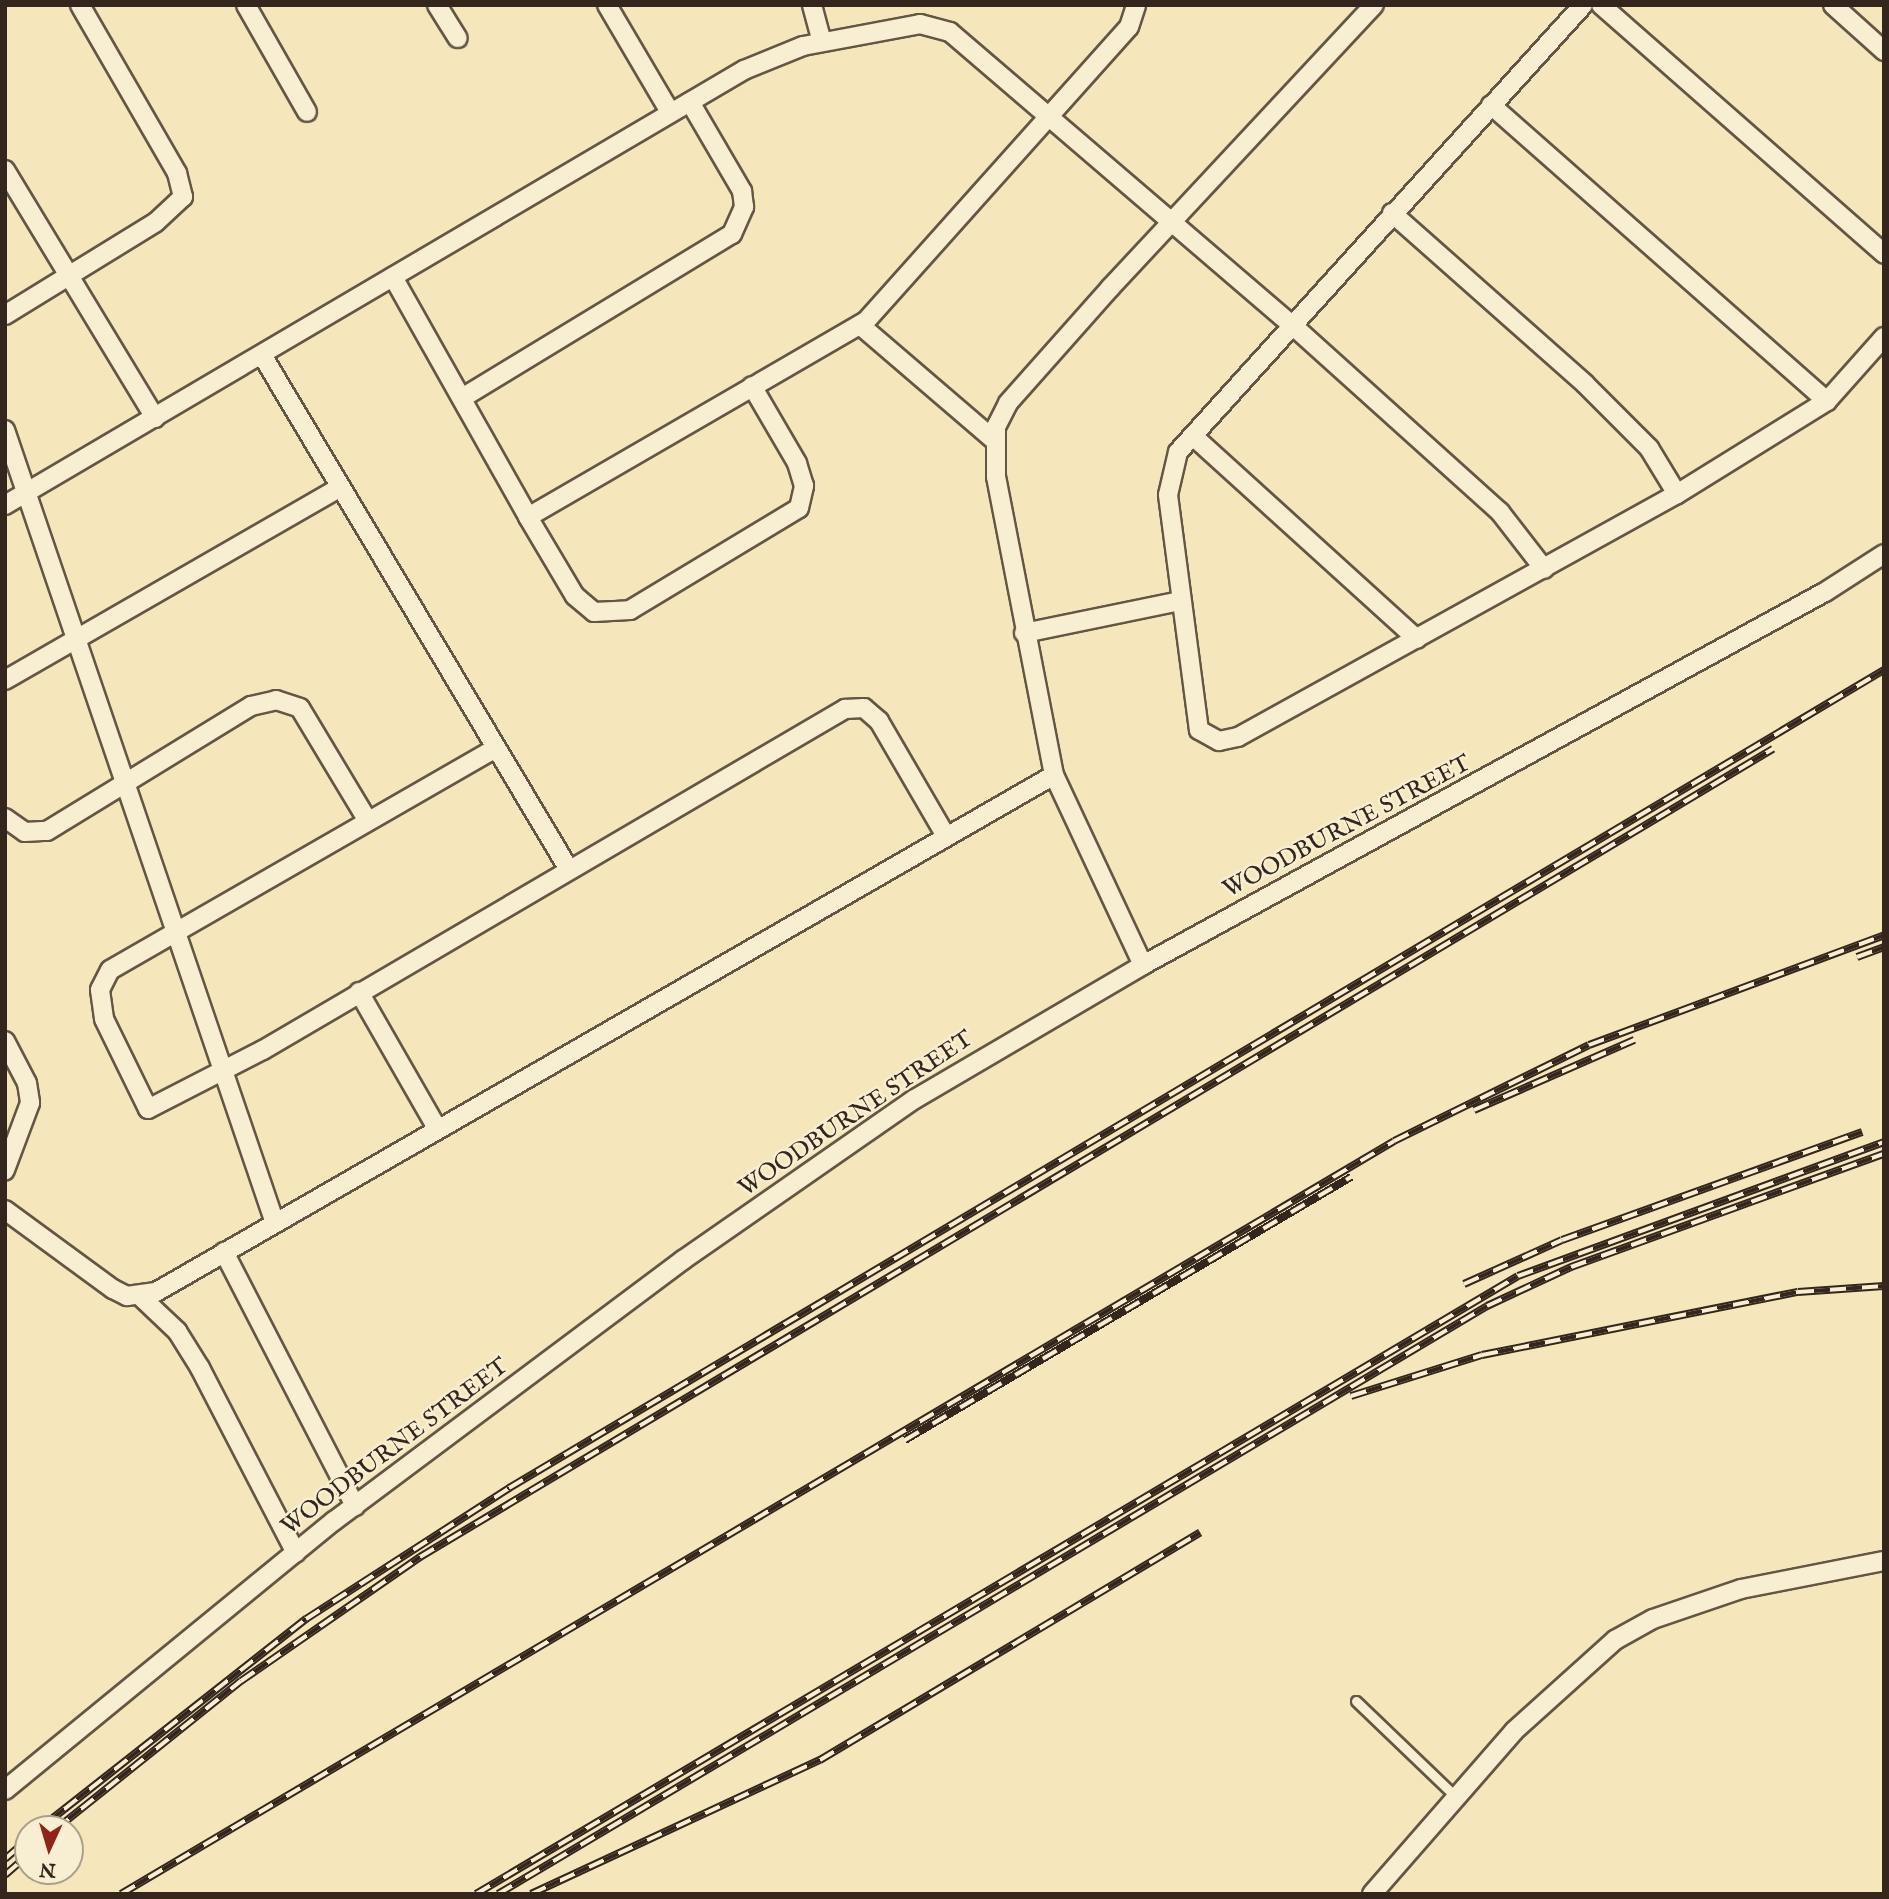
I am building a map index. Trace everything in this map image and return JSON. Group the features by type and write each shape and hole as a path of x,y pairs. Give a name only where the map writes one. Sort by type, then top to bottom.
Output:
{"street":[{"path":"5,316 164,217 183,197 177,173 80,5"},
{"path":"246,5 307,112"},
{"path":"437,5 458,38"},
{"path":"607,5 670,112"},
{"path":"813,5 822,42"},
{"path":"527,517 860,325 980,197 1047,115 1129,27 1136,5"},
{"path":"1583,5 1290,323 1178,452 1168,481 1180,601 1199,730 1219,741 1238,737 1677,494 1827,401 1884,337"},
{"path":"1601,5 1884,254"},
{"path":"1833,5 1853,11 1884,51"},
{"path":"1143,965 1054,775 1024,633 994,440 1008,402 1371,6"},
{"path":"5,505 670,112 762,61 822,42 899,26 937,26 1172,220 1290,323 1500,512 1544,569"},
{"path":"462,398 732,234 744,207 742,191 690,102"},
{"path":"1491,105 1827,401"},
{"path":"5,170 67,278 156,418"},
{"path":"1392,213 1585,384 1649,448 1677,494"},
{"path":"393,277 527,517 588,608 617,614 653,597 799,508 804,486 797,463 752,386"},
{"path":"860,325 994,440"},
{"path":"262,355 568,868"},
{"path":"5,430 79,637 275,1223"},
{"path":"1193,436 1418,639"},
{"path":"5,680 341,487"},
{"name":"WOODBURNE STREET","path":"5,1790 355,1506 683,1260 915,1099 1143,965 1704,659 1884,554"},
{"path":"1024,633 1180,601"},
{"path":"5,818 18,829 39,833 128,783 251,706 285,700 300,708 368,821"},
{"path":"496,748 110,970 100,990 104,1019 148,1109 224,1072 831,715 857,708 879,721 946,836"},
{"path":"5,1210 91,1276 127,1296 141,1297 275,1223 1054,775"},
{"path":"359,992 437,1129"},
{"path":"5,1041 27,1083 30,1103 5,1170"},
{"path":"224,1252 355,1506"},
{"path":"141,1297 171,1324 200,1368 296,1553"},
{"path":"1372,1894 1456,1797 1574,1673 1653,1619 1741,1589 1884,1561"}],"lane":[{"path":"1356,1701 1456,1797"}],"railway":[{"path":"57,1815 306,1619 509,1488 1884,670"},
{"path":"74,1815 241,1681 420,1557 1773,749"},
{"path":"121,1894 1394,1141 1589,1045 1884,935"},
{"path":"1857,957 1884,947"},
{"path":"1474,1110 1634,1040"},
{"path":"1464,1284 1562,1240 1862,1132"},
{"path":"476,1894 1518,1276 1884,1142"},
{"path":"498,1894 1487,1306 1571,1267 1884,1154"},
{"path":"905,1440 1351,1177"},
{"path":"1351,1396 1482,1355 1798,1292 1884,1286"},
{"path":"531,1894 820,1760 1200,1533"},
{"path":"5,1859 14,1851"},
{"path":"5,1875 14,1867"}]}
